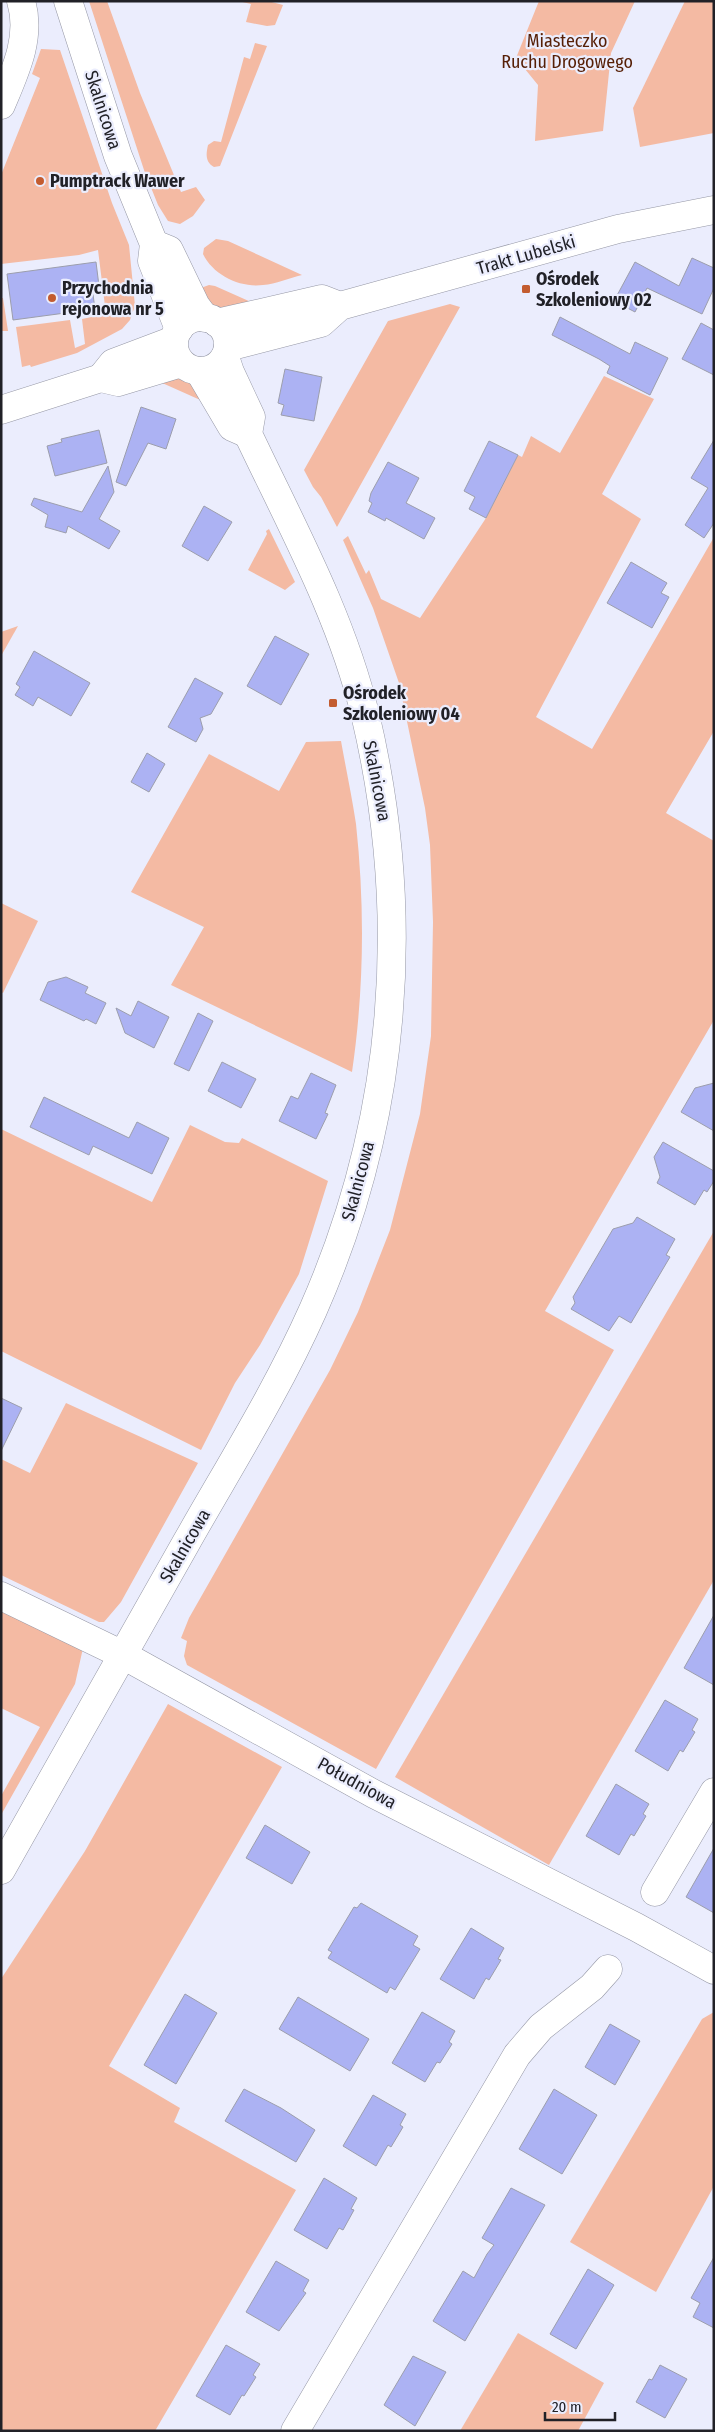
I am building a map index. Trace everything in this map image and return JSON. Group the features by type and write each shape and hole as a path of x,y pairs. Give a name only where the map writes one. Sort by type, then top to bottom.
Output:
{"street":[{"path":"1,105 17,66 26,27 21,1"},
{"name":"Skalnicowa","path":"68,1 118,156 154,244 152,261 183,351 232,427 248,434"},
{"name":"Trakt Lubelski","path":"226,352 321,323 340,306 618,229 714,210"},
{"path":"1,410 101,378 113,363 183,351 215,368 226,352 226,334 196,306 169,250 154,244"},
{"name":"Trakt Lubelski","path":"211,320 322,299 340,306"},
{"path":"183,351 188,321 211,320"},
{"name":"Skalnicowa","path":"1,1870 265,1403 298,1341 325,1282 349,1216 366,1154 389,1026 393,941 389,853 385,822 364,714 336,626 316,576 248,434 251,417 230,372 226,352"},
{"name":"Południowa","path":"1,1596 123,1655 374,1794 636,1927 714,1970"},
{"path":"655,1892 714,1792"},
{"path":"295,2431 517,2055 540,2026 592,1987 608,1969"}],"green space":[{"path":"89,1 107,1 140,93 181,192 196,187 205,200 193,216 180,224 168,221 158,205 144,170"},
{"path":"238,1 268,1 283,5 275,25 267,26 246,22 251,4"},
{"name":"Miasteczko Ruchu Drogowego","path":"539,1 635,1 611,53 603,131 535,141 538,85 516,58"},
{"path":"685,1 714,1 714,133 640,147 633,108"},
{"path":"255,43 267,46 220,166 214,167 207,158 208,145 214,141 221,142 244,57 250,59"},
{"path":"41,49 60,50 112,203 129,245 135,306 130,320 122,329 77,353 31,367 30,365 22,367 16,327 70,320 75,348 85,344 82,319 106,314 98,250 79,255 1,264 1,175 40,78 32,74"},
{"path":"216,239 228,241 302,275 263,285 237,282 220,274 203,254 204,248"},
{"path":"209,285 251,302 226,308 216,307 198,289"},
{"path":"1,298 3,298 8,331 1,331"},
{"path":"450,304 460,307 337,527 304,470 388,321"},
{"path":"604,376 654,399 602,494 641,519 536,717 592,749 714,537 714,731 666,813 714,841 714,1020 545,1311 614,1350 376,1769 187,1665 184,1656 187,1641 181,1638 189,1618 330,1370 358,1312 390,1230 420,1114 431,1036 433,922 430,845 425,808 399,683 373,608 343,540 348,536 366,574 369,570 381,599 420,618 486,518 518,455 522,457 531,436 560,453"},
{"path":"173,377 194,384 207,403 160,382"},
{"path":"269,529 295,582 285,590 248,570 267,534 266,531"},
{"path":"18,626 1,656 1,632"},
{"path":"341,741 356,824 361,886 361,979 352,1072 171,985 204,927 131,892 209,754 279,791 306,742"},
{"path":"1,903 38,921 3,993 1,992"},
{"path":"190,1125 225,1142 239,1143 242,1138 328,1181 299,1274 260,1345 235,1383 201,1450 1,1351 1,1129 152,1202"},
{"path":"714,1231 714,1580 549,1865 395,1777"},
{"path":"66,1403 198,1463 121,1602 104,1622 99,1622 1,1575 1,1459 30,1473"},
{"path":"1,1608 83,1648 75,1684 1,1815 1,1796 40,1727 1,1708"},
{"path":"168,1704 282,1767 109,2066 180,2108 174,2122 296,2190 155,2431 1,2431 1,1979 85,1851"},
{"path":"714,2012 714,2186 656,2292 570,2242 702,2019"},
{"path":"518,2333 604,2383 578,2431 460,2431"}],"building":[{"path":"692,258 714,268 714,288 702,314 647,288 635,312 614,301 635,262 679,286"},
{"name":"Przychodnia rejonowa nr 5","path":"96,262 99,286 92,287 95,309 13,320 7,274"},
{"path":"560,317 630,354 635,342 668,358 650,395 607,373 610,366 599,359 552,335"},
{"path":"701,323 714,330 714,375 682,359"},
{"path":"285,369 322,377 314,421 281,415 284,405 278,403"},
{"path":"141,407 176,419 166,449 148,443 126,486 116,482"},
{"path":"99,430 107,463 55,476 47,446 62,442 61,439"},
{"path":"714,440 714,523 704,538 685,525 708,488 691,478"},
{"path":"489,441 518,455 486,518 469,509 475,497 464,491"},
{"path":"388,462 419,478 406,503 435,518 424,539 386,518 385,521 368,512 372,503 369,501 371,493"},
{"path":"108,466 114,492 99,519 120,531 109,549 68,526 66,533 45,527 48,515 31,505 34,498 82,512"},
{"path":"204,506 232,522 208,561 182,546"},
{"path":"631,562 667,583 661,593 669,597 652,628 607,603"},
{"path":"275,636 309,654 281,705 247,686"},
{"path":"34,651 90,683 71,716 38,697 33,706 15,695 20,687 16,684"},
{"path":"195,678 223,693 211,714 200,718 203,729 196,742 168,727"},
{"path":"147,753 165,764 149,792 131,782"},
{"path":"66,977 88,987 85,993 106,1003 96,1024 86,1019 84,1021 40,1000 48,982"},
{"path":"138,1001 169,1017 154,1048 125,1033 116,1008 131,1016"},
{"path":"198,1013 213,1021 189,1071 174,1064"},
{"path":"222,1062 256,1079 241,1108 208,1091"},
{"path":"311,1073 336,1085 325,1113 328,1114 316,1139 279,1121 291,1096 298,1099"},
{"path":"714,1083 714,1131 681,1112 695,1088"},
{"path":"44,1097 129,1138 137,1122 169,1138 152,1174 93,1146 89,1155 30,1127"},
{"path":"663,1142 714,1171 714,1181 707,1192 704,1190 695,1205 657,1183 660,1177 654,1157"},
{"path":"637,1217 675,1239 666,1255 670,1257 631,1323 619,1316 609,1331 571,1309 575,1303 573,1297 613,1229 633,1223"},
{"path":"1,1398 22,1408 1,1451"},
{"path":"714,1615 714,1685 684,1668"},
{"path":"665,1700 698,1719 692,1730 695,1732 683,1752 680,1750 668,1771 635,1751"},
{"path":"616,1784 649,1804 643,1814 646,1816 634,1836 631,1834 619,1855 586,1836"},
{"path":"265,1825 310,1852 292,1884 246,1858"},
{"path":"714,1848 714,1913 686,1897"},
{"path":"361,1903 418,1936 413,1945 420,1949 395,1990 390,1987 387,1993 328,1958 332,1952 328,1950 354,1907 357,1908"},
{"path":"471,1928 504,1948 498,1959 501,1960 489,1980 486,1978 474,1999 440,1979"},
{"path":"185,1994 217,2013 176,2084 144,2065"},
{"path":"298,1997 369,2039 350,2071 279,2029"},
{"path":"422,2012 455,2031 449,2042 452,2044 440,2063 437,2062 425,2082 392,2063"},
{"path":"610,2024 640,2041 615,2085 585,2067"},
{"path":"244,2089 281,2108 315,2130 296,2162 225,2121"},
{"path":"554,2089 597,2115 562,2174 519,2149"},
{"path":"373,2095 406,2114 400,2125 403,2127 391,2147 388,2145 376,2166 343,2146"},
{"path":"324,2178 357,2198 351,2209 354,2210 343,2230 339,2228 327,2249 294,2230"},
{"path":"511,2188 545,2205 465,2341 433,2321 463,2271 474,2278 494,2245 482,2238"},
{"path":"714,2257 714,2328 693,2317 700,2303 691,2298"},
{"path":"276,2261 309,2280 303,2291 306,2293 279,2331 246,2312"},
{"path":"588,2269 614,2285 576,2349 550,2334"},
{"path":"226,2345 260,2364 253,2375 256,2377 230,2415 196,2396"},
{"path":"413,2356 446,2372 415,2426 384,2405"},
{"path":"660,2365 687,2379 665,2418 636,2402 649,2379 652,2380"}],"place":[{"name":"Pumptrack Wawer","path":"40,181"},
{"name":"Ośrodek Szkoleniowy 02","path":"526,289"},
{"name":"Przychodnia rejonowa nr 5","path":"52,298"},
{"name":"Ośrodek Szkoleniowy 04","path":"333,703"}]}
